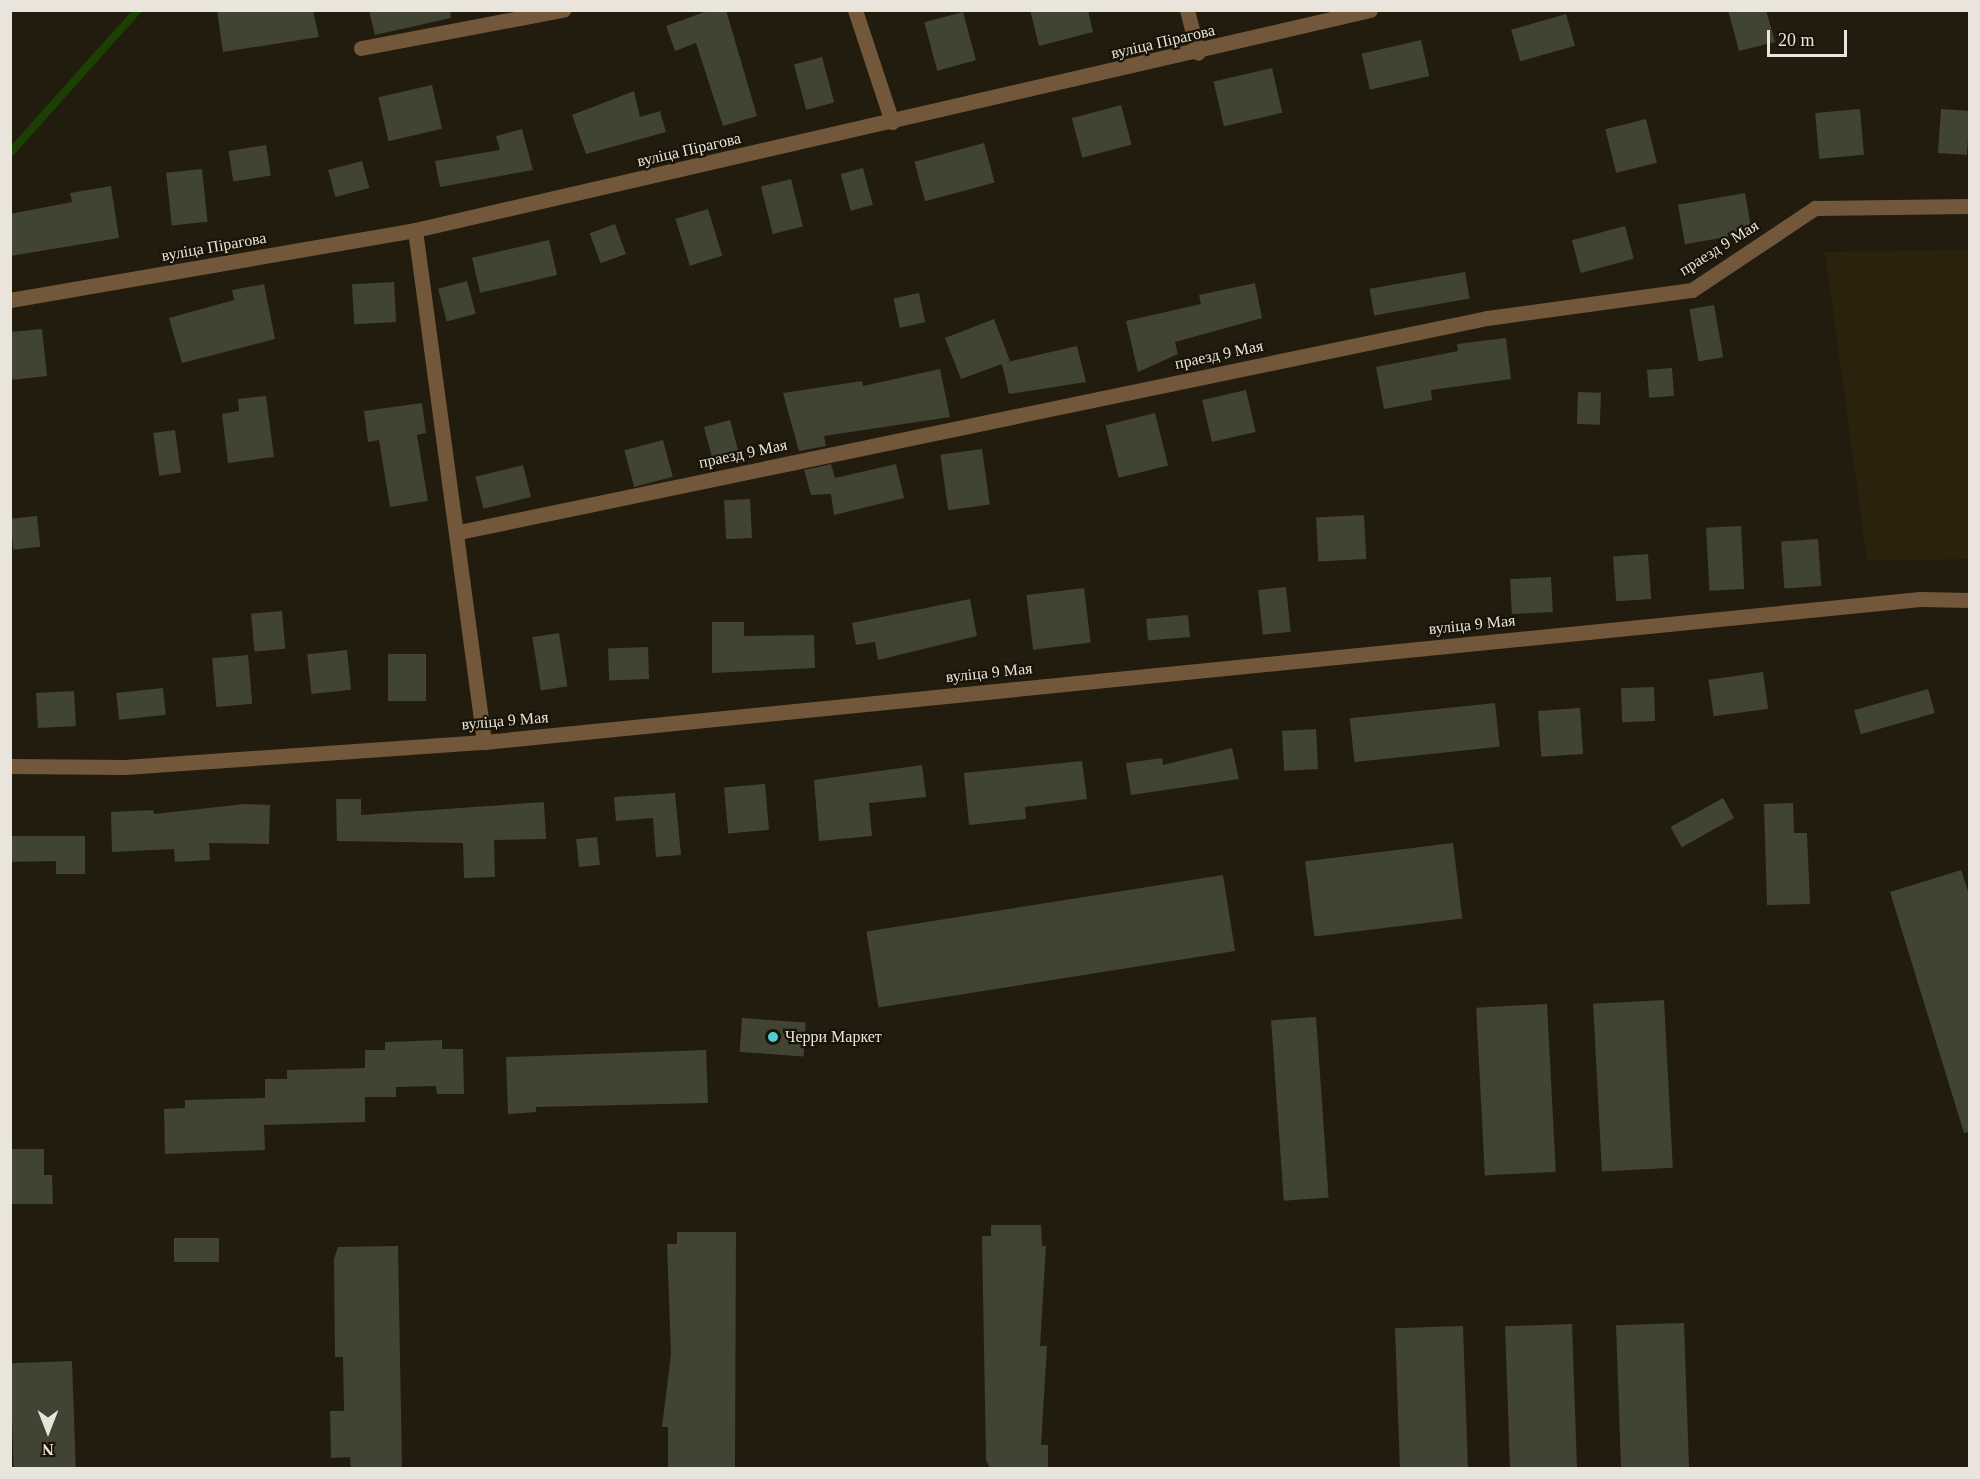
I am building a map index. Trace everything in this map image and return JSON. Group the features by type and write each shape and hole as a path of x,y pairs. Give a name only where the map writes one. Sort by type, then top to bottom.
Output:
{"street":[{"path":"361,48 563,10"},
{"path":"855,10 892,122"},
{"path":"1186,10 1198,53"},
{"name":"вуліца Пірагова","path":"10,300 415,230 1198,53 1370,10"},
{"name":"праезд 9 Мая","path":"459,532 1487,318 1692,290 1815,208 1970,206"},
{"path":"415,230 459,532 484,742"},
{"name":"вуліца 9 Мая","path":"10,766 125,767 484,742 1920,599 1970,600"}],"shaded area":[{"path":"1969,250 1969,559 1867,561 1825,252"}],"building":[{"path":"217,10 313,10 319,37 223,52"},
{"path":"369,10 450,10 451,18 375,35"},
{"path":"710,10 726,10 757,116 723,126 696,43 675,51 666,26"},
{"path":"1030,10 1088,10 1093,32 1039,46"},
{"path":"1728,10 1766,10 1775,42 1739,51"},
{"path":"963,12 976,60 937,71 924,22"},
{"path":"1566,14 1575,46 1520,61 1511,30"},
{"path":"1421,40 1429,76 1370,90 1362,54"},
{"path":"822,57 834,102 806,110 794,65"},
{"path":"1272,68 1282,113 1224,126 1214,81"},
{"path":"432,85 442,129 389,141 378,97"},
{"path":"634,91 640,117 660,111 666,132 586,154 572,115"},
{"path":"1121,105 1132,145 1082,158 1072,118"},
{"path":"1860,109 1864,155 1819,159 1815,113"},
{"path":"1941,109 1970,111 1967,155 1938,153"},
{"path":"1646,119 1657,163 1616,173 1605,129"},
{"path":"522,129 533,170 440,187 435,161 500,150 496,136"},
{"path":"984,143 995,183 925,201 914,162"},
{"path":"266,145 271,176 233,182 228,151"},
{"path":"362,161 369,188 335,197 328,170"},
{"path":"863,168 873,205 851,211 841,174"},
{"path":"202,169 208,222 172,225 166,173"},
{"path":"791,179 803,227 773,234 761,186"},
{"path":"111,186 119,238 10,256 10,214 72,202 70,193"},
{"path":"1745,193 1752,232 1685,244 1678,205"},
{"path":"708,209 722,256 690,266 675,219"},
{"path":"615,224 626,254 601,263 590,233"},
{"path":"1625,226 1634,259 1581,273 1572,240"},
{"path":"549,240 557,275 480,293 472,258"},
{"path":"1465,272 1470,299 1374,315 1369,289"},
{"path":"467,281 476,314 447,322 438,289"},
{"path":"394,282 396,322 354,324 352,284"},
{"path":"1255,283 1262,318 1175,342 1178,354 1138,372 1126,321 1201,304 1199,295"},
{"path":"264,284 275,339 182,363 169,318 234,300 232,290"},
{"path":"919,293 925,322 900,328 894,298"},
{"path":"1714,305 1723,357 1699,362 1689,309"},
{"path":"994,319 1010,361 1003,363 1077,346 1086,382 1009,394 1002,364 961,379 945,338"},
{"path":"42,329 47,376 10,380 10,332"},
{"path":"1506,338 1511,379 1431,390 1432,400 1384,409 1376,367 1458,351 1457,344"},
{"path":"1672,368 1674,396 1649,398 1647,370"},
{"path":"940,369 950,417 824,436 826,446 799,451 783,393 862,381 863,386"},
{"path":"1246,390 1256,432 1212,442 1202,400"},
{"path":"1578,392 1601,393 1600,425 1577,424"},
{"path":"266,396 274,457 228,463 222,414 239,411 238,399"},
{"path":"422,403 426,433 417,435 428,501 390,507 379,440 368,442 364,411"},
{"path":"1155,413 1168,465 1119,478 1106,425"},
{"path":"730,420 741,460 715,467 704,427"},
{"path":"175,430 181,473 159,476 153,433"},
{"path":"663,440 673,477 634,487 624,450"},
{"path":"982,449 990,504 948,510 940,455"},
{"path":"831,464 835,478 896,464 904,498 834,515 831,494 811,495 804,470"},
{"path":"523,465 531,497 483,509 475,477"},
{"path":"750,499 752,538 726,539 724,500"},
{"path":"1364,515 1366,559 1318,561 1316,518"},
{"path":"37,516 40,547 13,550 10,519"},
{"path":"1741,526 1744,589 1709,591 1706,528"},
{"path":"1818,539 1821,586 1784,588 1781,542"},
{"path":"1648,554 1651,599 1616,601 1613,556"},
{"path":"1551,577 1553,612 1512,614 1510,579"},
{"path":"1286,587 1291,632 1263,635 1258,590"},
{"path":"1084,588 1091,643 1033,650 1026,595"},
{"path":"970,599 977,636 878,660 875,642 856,645 852,623"},
{"path":"282,611 285,649 254,652 251,614"},
{"path":"1188,615 1190,637 1148,641 1146,619"},
{"path":"712,622 744,622 744,636 814,635 815,668 712,673"},
{"path":"559,633 567,686 541,691 532,637"},
{"path":"648,647 649,679 609,680 608,648"},
{"path":"347,650 351,690 311,694 307,654"},
{"path":"388,654 426,654 426,701 388,701"},
{"path":"248,655 252,704 216,707 212,658"},
{"path":"1763,672 1768,709 1714,716 1709,680"},
{"path":"1654,687 1655,721 1622,722 1621,688"},
{"path":"163,688 166,715 119,720 116,693"},
{"path":"1928,689 1935,713 1861,734 1854,710"},
{"path":"74,691 76,726 38,728 36,693"},
{"path":"1495,703 1500,747 1354,762 1350,718"},
{"path":"1580,708 1583,754 1541,757 1538,711"},
{"path":"1316,729 1318,769 1284,771 1282,731"},
{"path":"1232,748 1239,779 1131,795 1126,763 1162,758 1163,765"},
{"path":"1082,761 1087,799 1025,807 1026,819 969,825 964,773"},
{"path":"922,765 926,797 869,803 872,836 819,841 814,780"},
{"path":"765,784 769,830 728,833 724,788"},
{"path":"675,793 681,855 656,857 653,818 616,821 614,797"},
{"path":"1723,798 1734,818 1682,847 1671,827"},
{"path":"336,799 361,799 361,815 544,802 546,839 494,840 495,877 464,878 463,843 337,841"},
{"path":"1793,803 1794,833 1807,833 1810,904 1767,905 1764,804"},
{"path":"244,804 270,805 269,844 209,843 210,860 175,862 174,849 112,852 111,812 153,810 154,814"},
{"path":"10,836 85,836 85,874 56,874 56,861 10,862"},
{"path":"597,837 600,865 579,867 576,839"},
{"path":"1453,843 1462,918 1314,937 1305,861"},
{"path":"1961,870 1970,897 1970,1132 1964,1133 1890,892"},
{"path":"1223,875 1235,951 878,1008 866,931"},
{"path":"1664,1000 1673,1168 1602,1171 1593,1004"},
{"path":"1547,1004 1556,1172 1485,1175 1476,1008"},
{"path":"1316,1017 1329,1198 1284,1201 1271,1020"},
{"name":"Черри Маркет","path":"742,1018 806,1022 803,1056 740,1052"},
{"path":"442,1040 442,1049 463,1049 464,1094 437,1094 436,1086 396,1087 396,1097 365,1097 365,1122 264,1125 265,1150 165,1154 164,1109 185,1108 185,1100 265,1098 265,1079 287,1079 287,1070 365,1068 365,1050 385,1050 385,1042"},
{"path":"706,1050 708,1103 536,1107 536,1112 508,1114 506,1057"},
{"path":"10,1149 44,1149 44,1175 52,1175 53,1204 10,1204"},
{"path":"991,1225 1041,1225 1042,1246 1046,1246 1040,1346 1047,1346 1041,1445 1048,1445 1048,1468 990,1468 986,1460 982,1236 991,1236"},
{"path":"677,1232 736,1232 735,1468 668,1468 668,1427 662,1427 671,1354 667,1244 677,1244"},
{"path":"174,1238 219,1238 219,1262 174,1262"},
{"path":"398,1246 402,1468 351,1468 350,1457 331,1458 330,1411 344,1411 343,1357 335,1357 334,1259 338,1247"},
{"path":"1684,1323 1689,1468 1621,1468 1616,1325"},
{"path":"1572,1324 1577,1468 1510,1468 1505,1326"},
{"path":"1463,1326 1468,1468 1400,1468 1395,1328"},
{"path":"72,1361 76,1468 14,1468 10,1363"}],"waterway":[{"path":"10,153 138,10"}],"place":[{"name":"Черри Маркет","path":"773,1037"}]}
